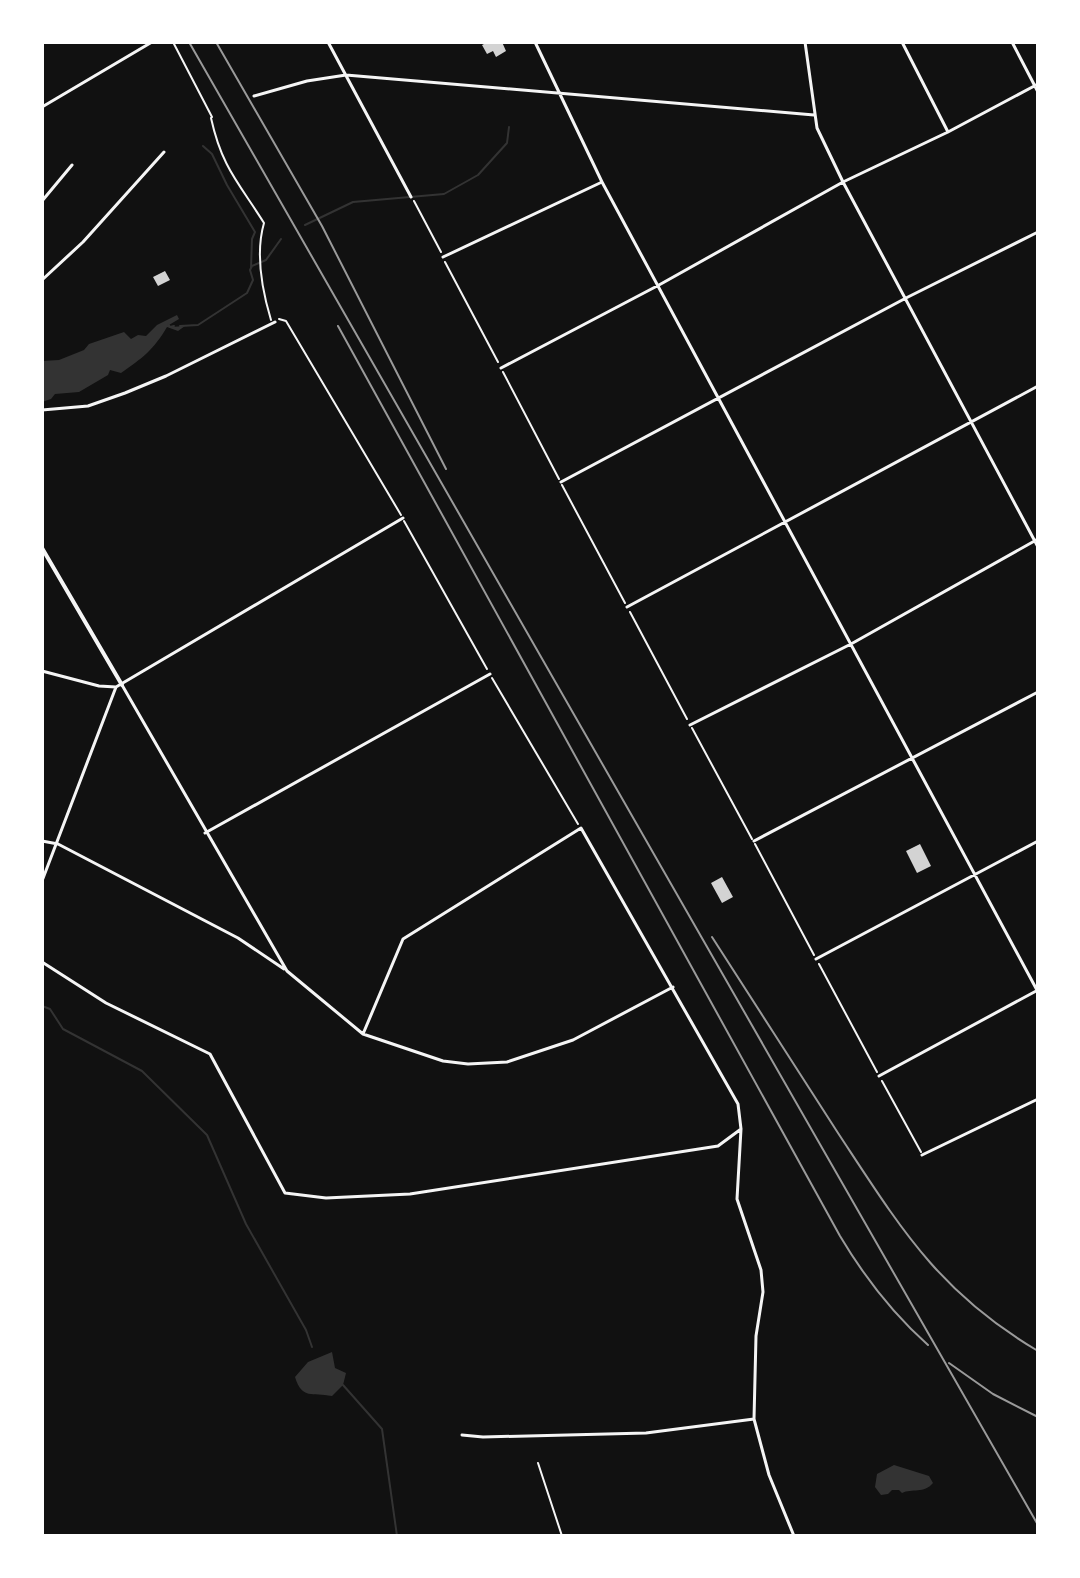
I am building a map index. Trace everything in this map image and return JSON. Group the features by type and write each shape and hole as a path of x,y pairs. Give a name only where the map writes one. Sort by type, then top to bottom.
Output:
{"street":[{"path":"42,107 152,42"},
{"path":"328,42 412,197"},
{"path":"535,42 602,182 1038,991 879,1076"},
{"path":"805,42 817,128 1038,547"},
{"path":"902,42 948,132"},
{"path":"1012,42 1038,92"},
{"path":"254,96 307,81 346,75 814,115"},
{"path":"501,368 659,285 843,182 948,132 1036,85"},
{"path":"42,280 83,242 164,152"},
{"path":"42,201 72,165"},
{"path":"443,257 602,182"},
{"path":"561,482 906,298 1038,232"},
{"path":"42,410 88,406 125,393 166,376 273,322"},
{"path":"627,607 1038,386"},
{"path":"42,671 99,686 119,686 403,518"},
{"path":"690,725 851,644 1036,540"},
{"path":"42,548 119,686 287,971"},
{"path":"205,833 490,674"},
{"path":"42,881 119,686"},
{"path":"754,841 1038,692"},
{"path":"363,1034 403,939 581,828 738,1104 741,1129 737,1199 761,1270 763,1292 756,1336 754,1419 769,1475 794,1536"},
{"path":"42,841 58,844 238,938 287,971 363,1034 443,1061 468,1064 507,1062 573,1040 673,987"},
{"path":"816,959 1038,841"},
{"path":"42,962 106,1003 210,1054 285,1193 326,1198 410,1194 718,1146 741,1129"},
{"path":"922,1155 1038,1099"},
{"path":"462,1435 646,1433 754,1419"}],"lane":[{"path":"538,1463 562,1536"}],"path":[{"path":"173,42 212,118 223,159 236,184 264,223 258,241 264,299 273,322 280,319 286,321 581,828"},
{"path":"412,197 627,607 922,1155"}],"shaded area":[{"path":"177,315 179,319 169,325 185,326 178,331 167,327 147,353 121,373 110,370 108,375 79,392 55,394 42,402 42,361 59,360 84,350 89,344 124,332 131,339 138,335 146,336 157,325"},
{"path":"332,1352 335,1368 346,1373 343,1385 332,1396 309,1394 301,1389 295,1377 308,1362"},
{"path":"894,1465 929,1476 933,1483 922,1490 902,1493 892,1490 881,1495 875,1487 877,1474"}],"building":[{"path":"502,42 506,51 496,57 493,51 487,54 482,45"},
{"path":"165,271 170,280 158,286 153,277"},
{"path":"920,844 931,866 917,873 906,851"},
{"path":"722,877 733,897 722,903 711,883"}],"waterway":[{"path":"305,225 353,202 444,194 478,175 507,143 509,127"},
{"path":"203,146 212,154 255,232 251,268"},
{"path":"180,326 198,325 247,293 253,280 252,266 266,260 281,239"},
{"path":"168,324 174,326"},
{"path":"42,1006 50,1009 63,1029 142,1071 207,1135 246,1224 306,1330 312,1347"},
{"path":"343,1385 382,1429 397,1536"}],"railway":[{"path":"189,42 1038,1525"},
{"path":"216,42 322,226 446,469"},
{"path":"338,326 840,1236 880,1294 928,1345"},
{"path":"712,937 902,1228 947,1281 973,1305 1038,1351"},
{"path":"949,1363 993,1394 1038,1417"}]}
